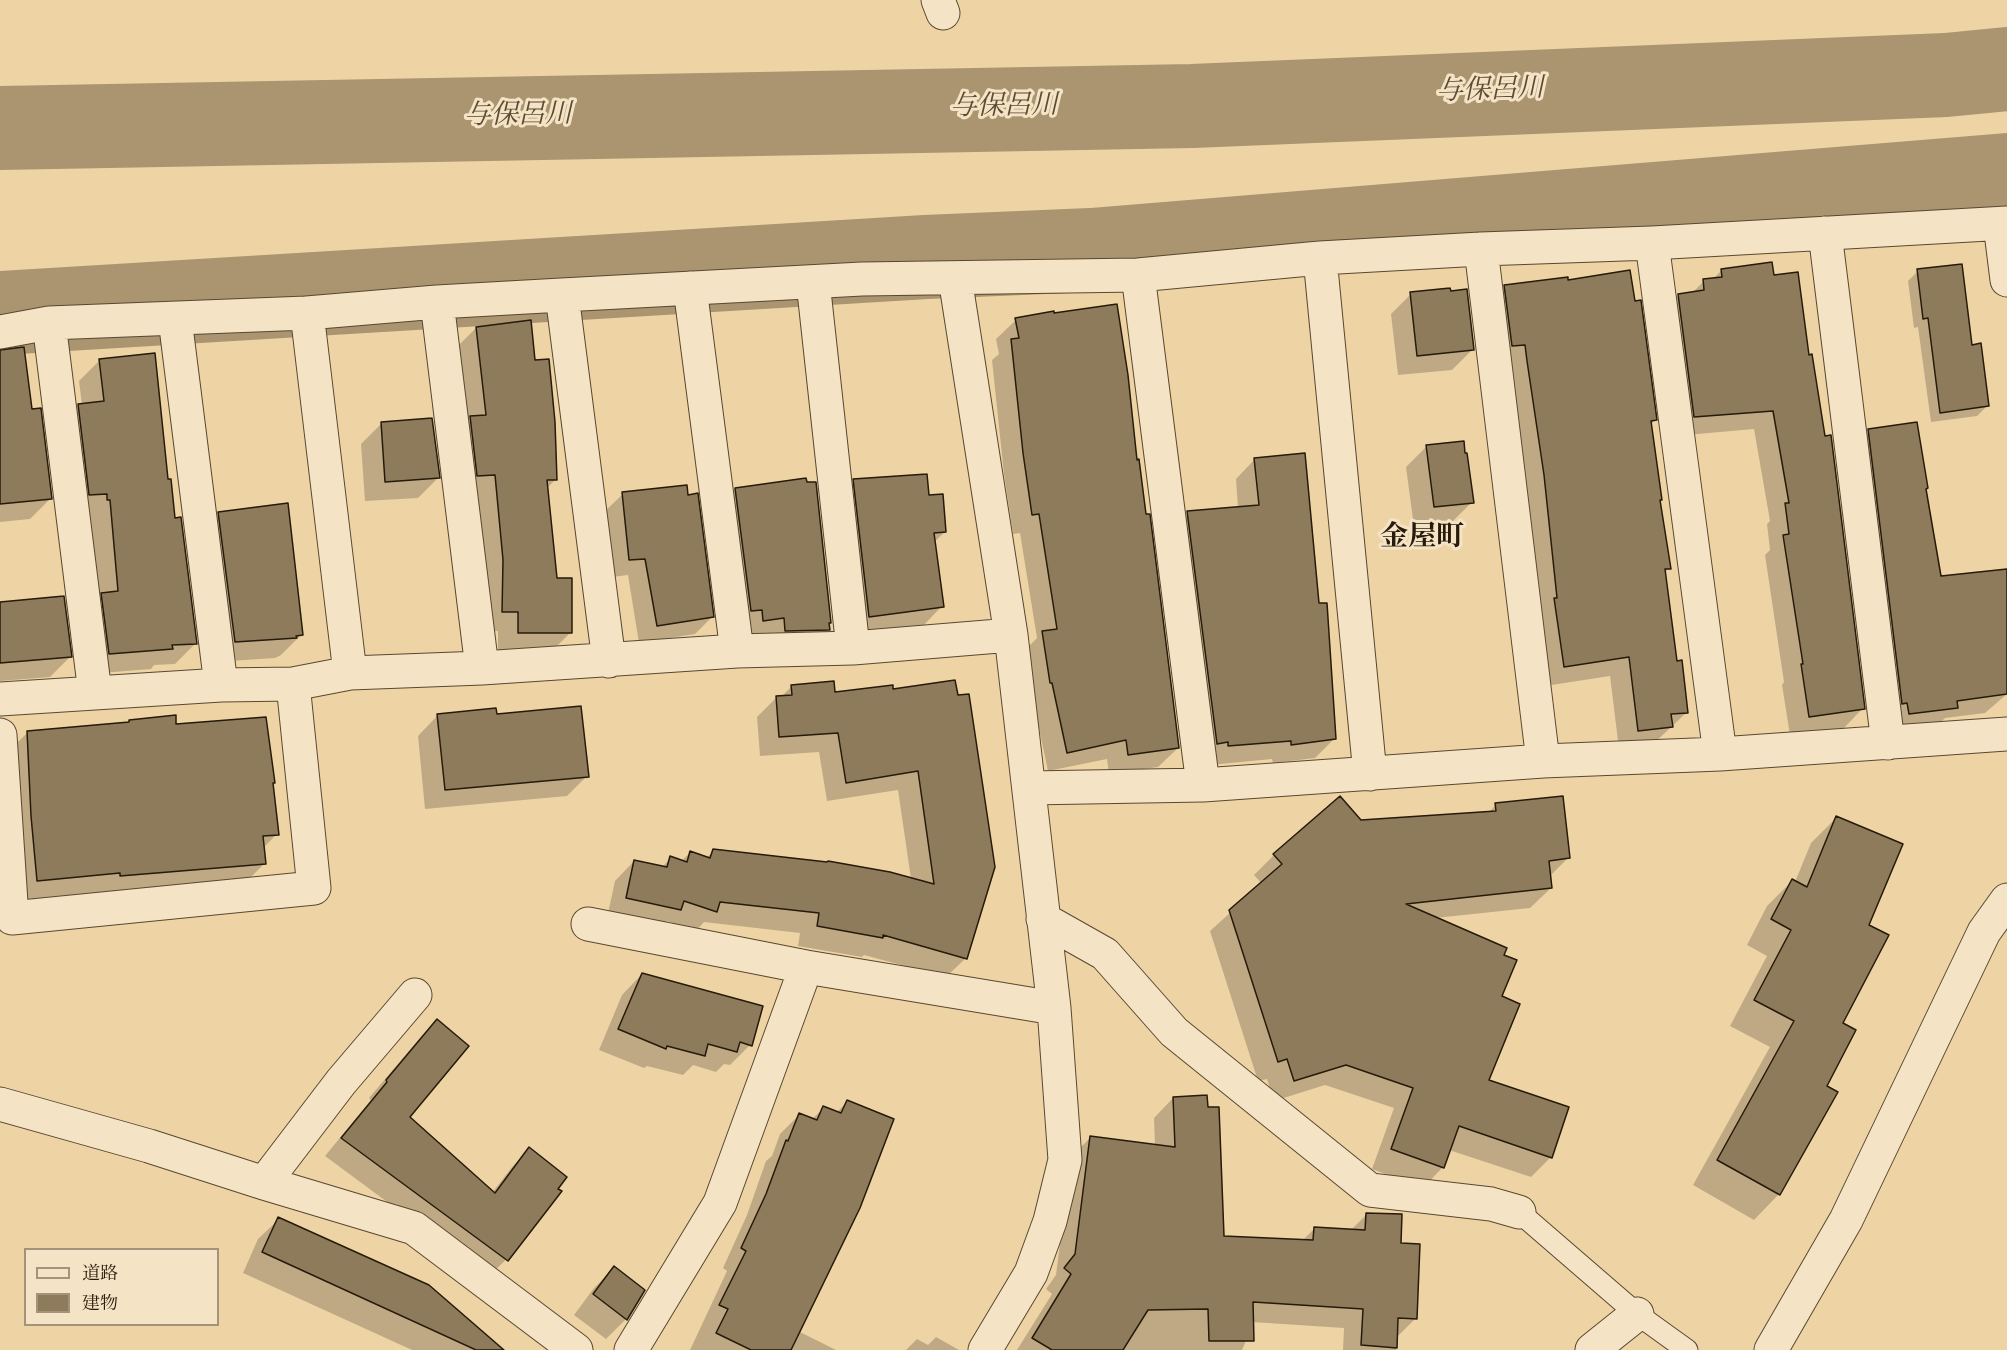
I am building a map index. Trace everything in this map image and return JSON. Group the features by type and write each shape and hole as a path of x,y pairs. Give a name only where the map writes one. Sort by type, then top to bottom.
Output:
{"street":[{"path":"0,332 49,323 307,313 437,302 690,288 862,279 1138,275 1320,258 1652,243 2004,223 2007,279"},
{"path":"1825,232 1888,743"},
{"path":"1652,243 1720,754"},
{"path":"1481,249 1543,761"},
{"path":"1320,258 1370,774"},
{"path":"1138,275 1203,785"},
{"path":"955,278 1011,635 1054,1008 1065,1160 1050,1221 1031,1273 985,1350"},
{"path":"813,282 853,648"},
{"path":"690,288 737,651"},
{"path":"562,295 609,661"},
{"path":"437,302 482,668"},
{"path":"307,313 350,673"},
{"path":"175,319 221,685"},
{"path":"49,323 95,693"},
{"path":"0,699 221,685 293,684 350,673 609,661 737,651 853,648 1011,635"},
{"path":"0,735 12,918 314,888 293,684"},
{"path":"1029,788 1203,785 1543,761 1720,754 2007,734"},
{"path":"1772,1350 1846,1220 1984,932 2007,900"},
{"path":"1044,919 1104,954 1174,1032 1370,1190 1491,1204 1519,1212"},
{"path":"588,924 806,967 1054,1008"},
{"path":"631,1350 720,1203 806,967"},
{"path":"264,1183 341,1082 415,995"},
{"path":"0,1104 149,1146 414,1228 576,1350"},
{"path":"1592,1350 1637,1314"}],"lane":[{"path":"1519,1212 1637,1314 1687,1350"}],"building":[{"path":"1772,262 1774,275 1798,272 1809,355 1812,354 1825,436 1831,435 1865,709 1809,717 1783,535 1789,534 1785,503 1789,503 1773,411 1694,417 1678,294 1704,290 1703,279 1722,277 1721,269"},
{"path":"1962,264 1972,345 1981,343 1989,406 1940,413 1928,318 1923,319 1917,269"},
{"path":"1630,270 1635,301 1641,300 1657,420 1651,421 1671,569 1665,569 1677,661 1682,660 1688,713 1671,714 1673,727 1638,731 1629,657 1564,667 1554,598 1557,598 1544,475 1525,345 1512,346 1504,285 1568,277 1568,280"},
{"path":"1450,288 1451,291 1467,289 1474,350 1417,356 1410,292"},
{"path":"1117,304 1128,375 1137,460 1139,459 1146,514 1150,514 1179,748 1128,755 1126,740 1067,753 1052,683 1050,683 1042,631 1057,629 1039,514 1032,515 1011,339 1019,338 1015,318"},
{"path":"531,320 535,360 549,359 555,422 557,480 547,480 557,578 572,578 572,633 518,633 518,612 502,612 503,560 495,475 477,476 470,416 486,415 476,327"},
{"path":"24,347 32,409 41,408 52,499 0,504 0,350"},
{"path":"155,353 168,479 171,479 175,518 181,517 197,644 172,645 173,649 109,654 101,593 118,591 110,500 107,500 107,494 89,495 78,404 104,401 99,359"},
{"path":"432,418 440,478 385,482 381,422"},
{"path":"1917,422 1941,576 2007,569 2007,694 1957,701 1958,708 1909,714 1907,703 1902,704 1868,429"},
{"path":"1464,441 1474,503 1434,507 1426,445"},
{"path":"1305,453 1319,603 1327,603 1336,739 1291,745 1291,741 1228,746 1228,742 1217,744 1187,511 1259,505 1254,458"},
{"path":"927,474 929,495 943,494 946,532 934,533 944,607 869,617 853,479"},
{"path":"806,478 807,482 816,482 831,623 829,623 830,630 785,631 784,618 763,621 762,610 751,611 735,488"},
{"path":"687,485 688,495 698,493 714,617 657,626 645,559 629,560 622,492"},
{"path":"288,503 303,635 296,636 297,638 235,642 218,512"},
{"path":"64,596 72,657 0,663 0,602"},
{"path":"955,680 958,695 969,694 995,867 967,959 883,935 883,938 817,926 819,913 720,902 717,912 684,901 681,910 626,898 634,860 667,867 670,856 687,862 690,851 710,858 713,849 828,861 890,872 934,884 918,771 846,783 838,733 779,737 776,696 792,695 791,685 834,681 835,692 893,685 893,689"},
{"path":"581,706 589,777 445,790 437,714 496,708 497,714"},
{"path":"176,715 176,724 266,717 279,835 263,836 266,864 120,876 120,873 37,881 27,731 129,722 129,720"},
{"path":"1340,796 1361,820 1496,811 1495,803 1563,796 1570,858 1549,861 1552,888 1406,904 1507,948 1504,955 1517,960 1502,996 1520,1004 1489,1080 1569,1107 1552,1158 1459,1126 1444,1168 1391,1149 1413,1088 1346,1065 1294,1081 1287,1059 1278,1062 1229,910 1282,864 1273,854"},
{"path":"1836,816 1903,844 1869,925 1889,935 1843,1023 1856,1030 1827,1086 1838,1092 1780,1195 1717,1160 1794,1021 1754,1000 1791,930 1771,919 1792,879 1807,887"},
{"path":"642,973 763,1006 752,1046 740,1042 737,1052 708,1044 705,1056 667,1046 666,1049 618,1029"},
{"path":"437,1019 469,1046 410,1117 495,1193 529,1147 567,1177 558,1189 562,1191 508,1261 341,1138"},
{"path":"1207,1095 1208,1107 1219,1107 1224,1236 1313,1240 1314,1227 1365,1230 1366,1213 1402,1214 1401,1243 1420,1244 1417,1319 1398,1318 1397,1348 1361,1345 1363,1309 1253,1302 1254,1341 1209,1341 1208,1309 1148,1310 1123,1350 1052,1350 1032,1338 1071,1274 1064,1268 1075,1254 1090,1136 1175,1147 1173,1097"},
{"path":"847,1100 894,1119 860,1208 791,1350 751,1350 716,1333 728,1309 719,1305 746,1251 741,1248 799,1113 817,1120 823,1106 841,1113"},
{"path":"278,1217 429,1285 504,1350 476,1350 262,1252"},
{"path":"614,1266 645,1290 627,1320 593,1294"}],"waterway":[{"name":"与保呂川","path":"0,128 1192,106 1946,75 2007,69"},
{"path":"0,313 926,257 1091,250 2007,175"}],"district":[{"name":"金屋町","path":"1422,540"}]}
